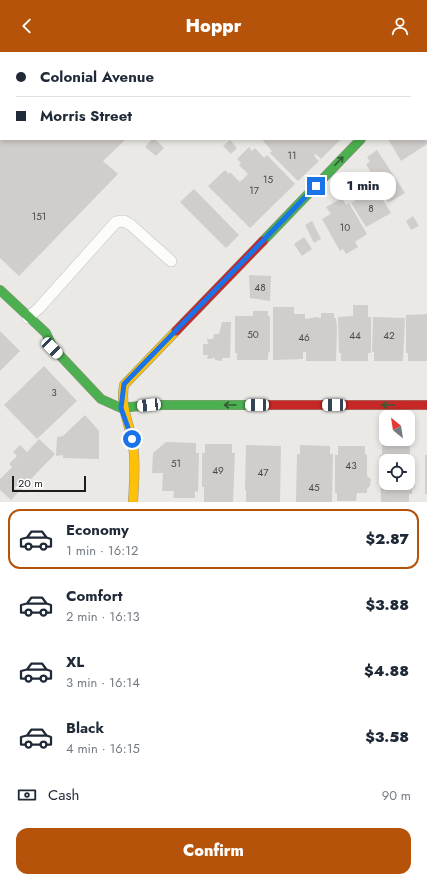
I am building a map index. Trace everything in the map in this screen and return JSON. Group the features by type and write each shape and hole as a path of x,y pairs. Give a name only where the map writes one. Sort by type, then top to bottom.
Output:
{"street":[{"path":"133,502 135,461 132,439 121,408 124,384 360,140"},
{"path":"0,290 28,318 46,333 52,348 95,394 105,402 121,408 149,405 427,405"}],"lane":[{"path":"28,318 39,308 116,222 124,221 131,225 171,261"}],"building":[{"path":"0,140 125,140 103,161 118,174 19,276 0,258"},
{"path":"151,140 156,140 164,148 156,156 145,147"},
{"path":"230,140 237,148 231,154 223,146"},
{"path":"340,140 321,159 316,154 314,156 319,161 298,181 270,153 272,151 263,141"},
{"path":"389,140 427,140 427,144 401,161"},
{"path":"249,147 252,151 255,148 264,158 267,155 295,184 250,228 208,186 225,170 229,174 230,172 240,182 248,174 239,165 241,163 237,159"},
{"path":"377,150 405,193 388,203 366,164 370,162 367,157"},
{"path":"376,188 391,213 366,227 351,203"},
{"path":"194,189 239,235 226,248 180,202"},
{"path":"342,198 346,205 349,203 367,234 355,242 358,247 346,254 343,249 340,251 322,219 331,214 326,207"},
{"path":"413,216 419,226 411,230 406,221"},
{"path":"312,221 321,239 314,243 305,225"},
{"path":"304,237 312,249 302,256 294,244"},
{"path":"249,275 271,276 270,301 250,298"},
{"path":"353,305 368,305 368,317 371,317 371,353 368,353 368,361 341,361 341,353 339,353 338,317 353,316"},
{"path":"273,307 294,307 294,314 305,314 305,319 316,317 321,318 321,313 334,313 337,328 336,361 306,361 306,352 303,352 303,359 273,360"},
{"path":"253,311 268,311 268,316 270,316 270,352 268,353 268,360 237,360 237,353 235,353 235,316 253,316"},
{"path":"427,314 427,361 408,361 408,353 406,353 406,315"},
{"path":"373,317 405,318 403,361 374,361 374,352 372,352"},
{"path":"222,322 231,322 230,358 222,358 222,361 215,360 215,358 207,359 208,355 203,355 203,344 208,344 207,339 213,339 214,334 219,334"},
{"path":"0,331 20,351 0,371"},
{"path":"44,366 77,401 37,439 4,405"},
{"path":"85,415 99,431 99,459 63,458 63,455 56,456 57,437 63,436"},
{"path":"39,439 55,454 11,500 0,490 0,479 12,467 9,464 17,456 13,452 20,445 27,452"},
{"path":"166,442 196,443 196,453 199,453 198,492 195,491 195,498 173,498 174,491 162,491 163,473 152,473 153,453"},
{"path":"205,444 232,444 232,453 235,453 233,502 204,502 204,487 202,487 202,453 205,453"},
{"path":"246,445 281,446 280,502 246,502"},
{"path":"300,445 330,446 330,454 333,454 332,502 296,502 297,454 300,454"},
{"path":"338,446 365,446 365,454 367,455 367,476 371,479 370,486 367,489 367,493 357,493 356,501 337,501 337,493 335,493 335,455 338,455"},
{"path":"382,446 410,446 410,454 382,454"},
{"path":"425,455 427,455 427,494 425,494"},
{"path":"381,490 412,490 412,494 409,494 409,502 381,502"}],"traffic: fast":[{"path":"263,241 360,140"},
{"path":"0,290 46,333 53,348 101,399 121,408 149,405 264,405"}],"traffic: slow":[{"path":"133,502 134,453 132,438 124,409 124,385 176,331"}],"traffic: jam":[{"path":"176,331 263,241"},
{"path":"264,405 427,405"}],"route":[{"path":"132,439 121,408 124,384 316,186"}]}
